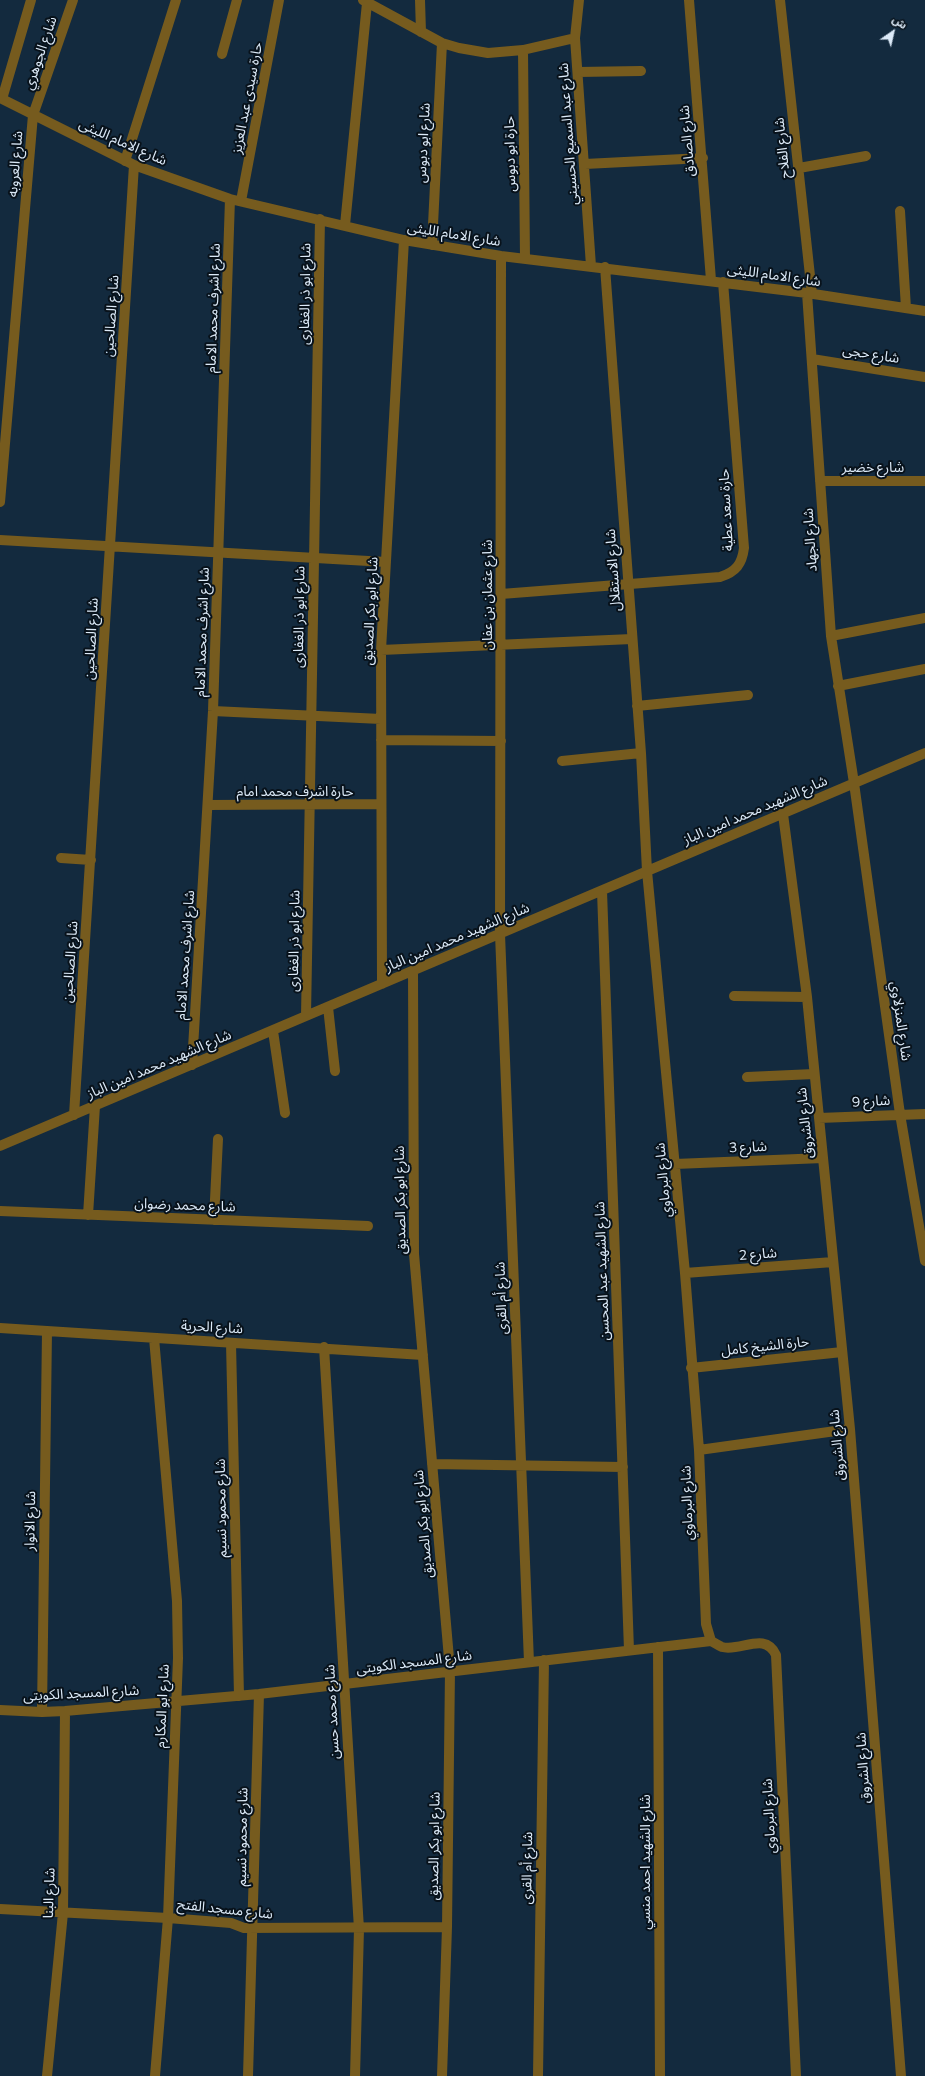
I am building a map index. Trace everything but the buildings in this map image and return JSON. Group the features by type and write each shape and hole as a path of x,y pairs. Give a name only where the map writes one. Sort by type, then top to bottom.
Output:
{"street":[{"path":"1,99 31,0"},
{"name":"شارع الجوهري","path":"33,115 73,0"},
{"name":"شارع الصالحين","path":"74,1115 110,546 130,163 176,0"},
{"path":"222,54 237,0"},
{"name":"حارة سيدى عبد العزيز","path":"241,201 279,0"},
{"path":"420,0 421,32"},
{"name":"شارع عبد السميع الحسيني","path":"579,0 575,38 591,266"},
{"name":"شارع الصادق","path":"689,0 712,280"},
{"name":"شارع الفلاح","path":"780,0 799,168 810,293"},
{"path":"345,225 365,2 442,43 488,52 523,50 575,38"},
{"name":"شارع ابو دبوس","path":"432,245 442,43"},
{"name":"حارة ابو دبوس","path":"523,50 525,259"},
{"path":"578,72 641,71"},
{"name":"شارع الامام الليثى","path":"1,99 130,163 230,199 404,240 501,256 712,280 810,293 925,311"},
{"name":"شارع العروبه","path":"0,502 33,115"},
{"path":"799,168 866,156"},
{"path":"585,164 703,158"},
{"name":"شارع اشرف محمد الامام","path":"192,1065 213,711 230,199"},
{"path":"900,211 906,308"},
{"name":"شارع ابو ذر الغفارى","path":"306,1016 320,219"},
{"name":"شارع ابو بكر الصديق","path":"382,984 381,650 404,240"},
{"name":"شارع عثمان بن عفان","path":"500,934 501,256"},
{"name":"شارع الاستقلال","path":"606,268 636,706 641,753 647,871"},
{"name":"حارة سعد عطية","path":"501,594 720,577 730,574 738,567 744,548 723,282"},
{"name":"شارع الجهاد","path":"810,293 812,359 831,636 854,783"},
{"name":"شارع حجى","path":"812,359 925,377"},
{"name":"شارع خضير","path":"820,481 925,481"},
{"path":"0,540 386,562"},
{"path":"831,636 925,618"},
{"path":"381,650 632,639"},
{"path":"838,686 925,669"},
{"path":"636,706 748,695"},
{"path":"213,711 381,719"},
{"path":"381,740 501,740"},
{"path":"562,761 641,753"},
{"name":"شارع الشهيد محمد امين الباز","path":"0,1146 925,753"},
{"name":"شارع المنزلاوي","path":"854,783 900,1114 925,1261"},
{"name":"حارة اشرف محمد امام","path":"208,805 381,804"},
{"name":"شارع الشروق","path":"782,814 807,998 850,1429 901,2076"},
{"path":"61,858 91,860"},
{"name":"شارع البرماوي","path":"647,871 685,1273 698,1450 706,1624 711,1641 723,1647 760,1642 773,1649 776,1655 796,2076"},
{"name":"شارع الشهيد عبد المحسن","path":"602,891 630,1650"},
{"name":"شارع أم القرى","path":"500,934 529,1662"},
{"name":"شارع ابو بكر الصديق","path":"413,971 414,1254 450,1670 447,1927 442,2076"},
{"path":"734,996 807,998"},
{"path":"328,1007 336,1071"},
{"path":"273,1031 285,1112"},
{"path":"747,1077 814,1074"},
{"path":"88,1215 95,1106"},
{"name":"شارع 9","path":"819,1118 925,1114"},
{"path":"214,1220 218,1139"},
{"name":"شارع 3","path":"675,1164 823,1158"},
{"name":"شارع محمد رضوان","path":"0,1211 368,1226"},
{"name":"شارع 2","path":"685,1273 833,1262"},
{"name":"شارع الحرية","path":"0,1328 422,1354"},
{"name":"شارع الانوار","path":"42,1712 47,1331"},
{"name":"شارع ابو المكارم","path":"154,1338 177,1601 178,1658 175,1702 168,1918 155,2076"},
{"name":"شارع محمود نسيم","path":"231,1342 239,1696"},
{"name":"شارع محمد حسن","path":"324,1347 359,1929 355,2076"},
{"name":"حارة الشيخ كامل","path":"691,1368 842,1352"},
{"path":"698,1450 850,1429"},
{"path":"432,1464 623,1467"},
{"name":"شارع المسجد الكويتى","path":"0,1710 42,1712 65,1711 239,1696 344,1685 450,1670 711,1641"},
{"name":"شارع الشهيد احمد منسي","path":"658,1647 660,2076"},
{"name":"شارع أم القرى","path":"538,2076 544,1660"},
{"name":"شارع محمود نسيم","path":"248,2076 254,1928 259,1694"},
{"name":"شارع البنا","path":"47,2076 63,1913 65,1711"},
{"name":"شارع مسجد الفتح","path":"0,1909 168,1918 231,1923 244,1928 359,1929 447,1927"}]}
